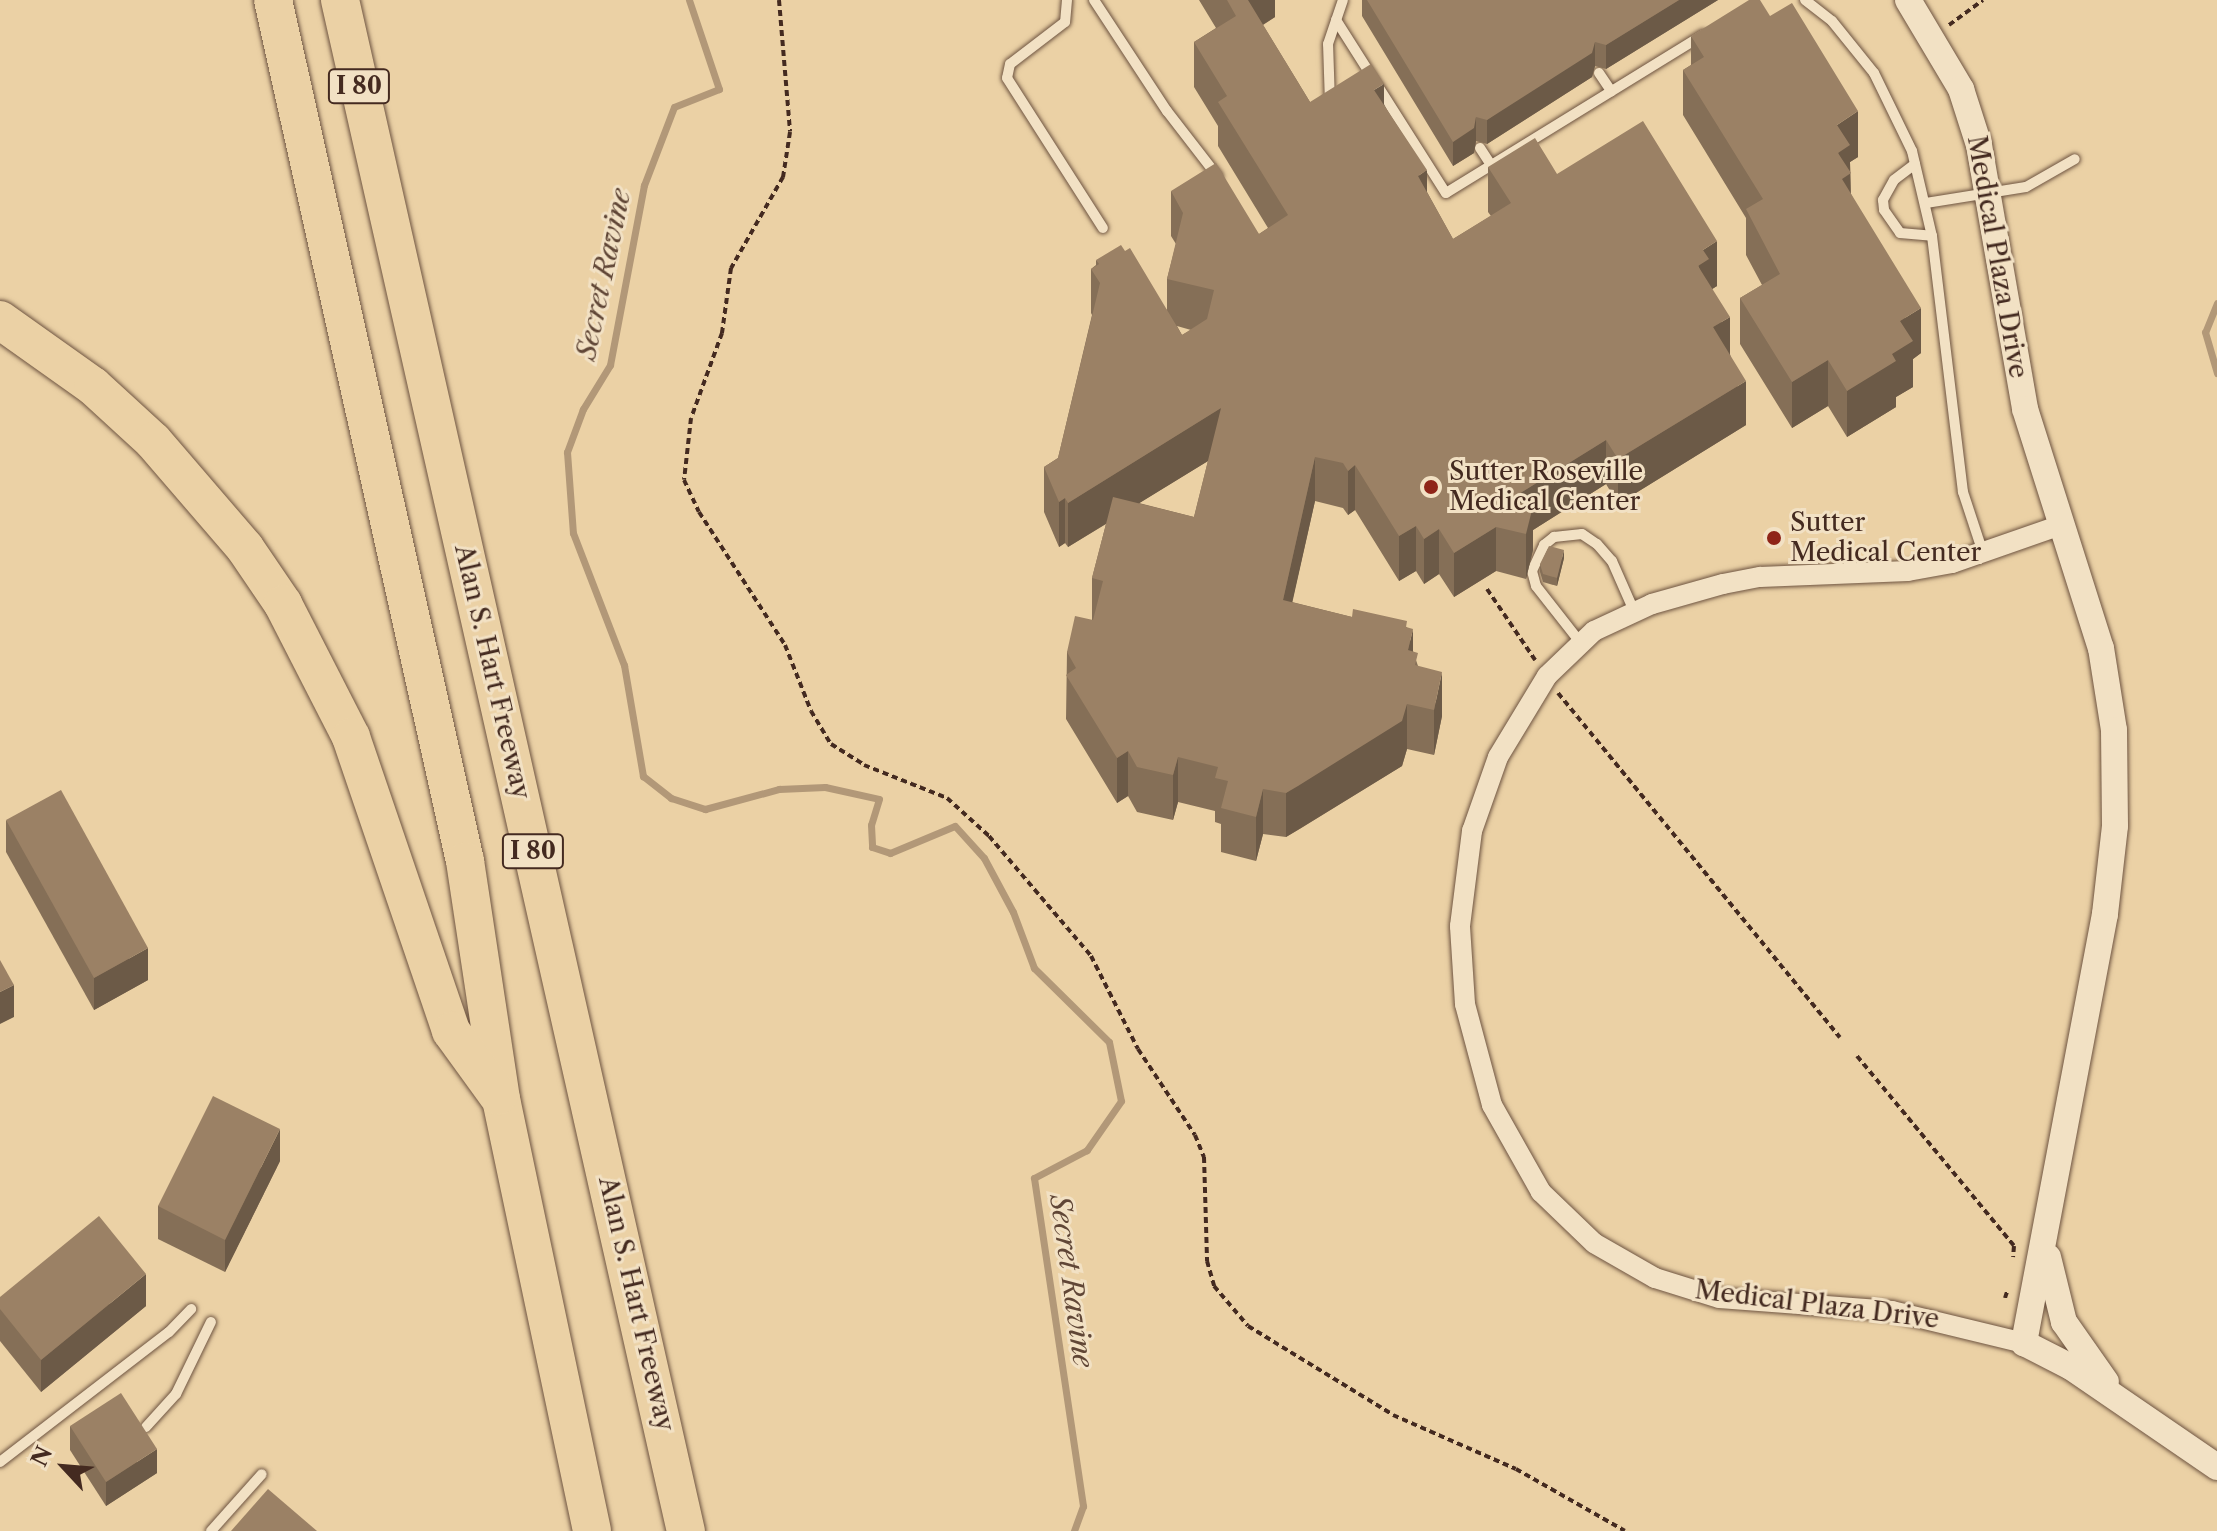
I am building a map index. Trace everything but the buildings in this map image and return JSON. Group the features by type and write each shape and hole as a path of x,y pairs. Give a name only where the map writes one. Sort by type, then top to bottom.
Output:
{"highway":[{"name":"I 80","path":"273,0 465,861 501,1099 592,1531"},
{"name":"Alan S. Hart Freeway","path":"340,0 686,1531"},
{"path":"0,320 93,386 153,441 236,537 283,604 351,737 451,1031 501,1099"}],"street":[{"name":"Medical Plaza Drive","path":"1908,0 1934,36 1961,89 1989,193 2025,409 2101,648 2116,775 2105,914 2024,1343"},
{"name":"Medical Plaza Drive","path":"2061,525 1983,553 1908,571 1760,577 1634,611 1580,642 1547,676 1498,757 1475,818 1460,926 1465,1004 1480,1069 1505,1133 1541,1192 1622,1262 1685,1289 1744,1301 1892,1311 2024,1343 2118,1398 2214,1465"},
{"path":"2046,1234 2064,1322 2118,1398"}],"lane":[{"path":"1067,0 1065,22 1010,64 1007,78 1103,228"},
{"path":"1094,0 1167,111 1226,188"},
{"path":"1332,110 1327,66 1343,0"},
{"path":"1805,0 1832,21 1874,73 1915,164 1932,236 1963,492 1983,553"},
{"path":"1336,20 1446,193 1720,24"},
{"path":"1599,73 1611,91"},
{"path":"1480,148 1491,165"},
{"path":"1926,203 2026,187 2075,159"},
{"path":"1915,164 1894,180 1883,200 1884,210 1900,233 1932,236"},
{"path":"1580,642 1536,586 1532,571 1544,545 1566,532 1589,539 1612,561 1634,611"},
{"path":"0,1462 169,1332 191,1309"},
{"path":"146,1427 176,1394 211,1322"},
{"path":"211,1531 262,1474"}],"path":[{"path":"779,0 790,132 783,177 731,268 722,333 691,418 684,480 699,512 785,645 811,711 831,744 864,765 947,798 989,836 1091,956 1138,1049 1195,1135 1204,1157 1207,1261 1214,1286 1248,1326 1393,1415 1516,1469 1625,1531"},
{"path":"1934,36 1983,0"},
{"path":"1487,589 1547,676 1840,1037"},
{"path":"1857,1056 2014,1246 2013,1262"},
{"path":"2005,1298 2010,1283"}],"waterway":[{"name":"Secret Ravine","path":"689,0 719,89 674,107 644,185 610,365 583,409 567,452 573,533 624,665 643,776 671,798 705,809 779,789 825,787 879,799 871,825 872,847 890,853 955,826 984,858 1013,912 1034,968 1109,1042 1121,1101 1087,1150 1034,1178 1083,1506 1074,1531"},
{"path":"2217,303 2205,332 2217,373"}],"place":[{"name":"Sutter Roseville Medical Center","path":"1431,487"},
{"name":"Sutter Medical Center","path":"1774,538"}]}
